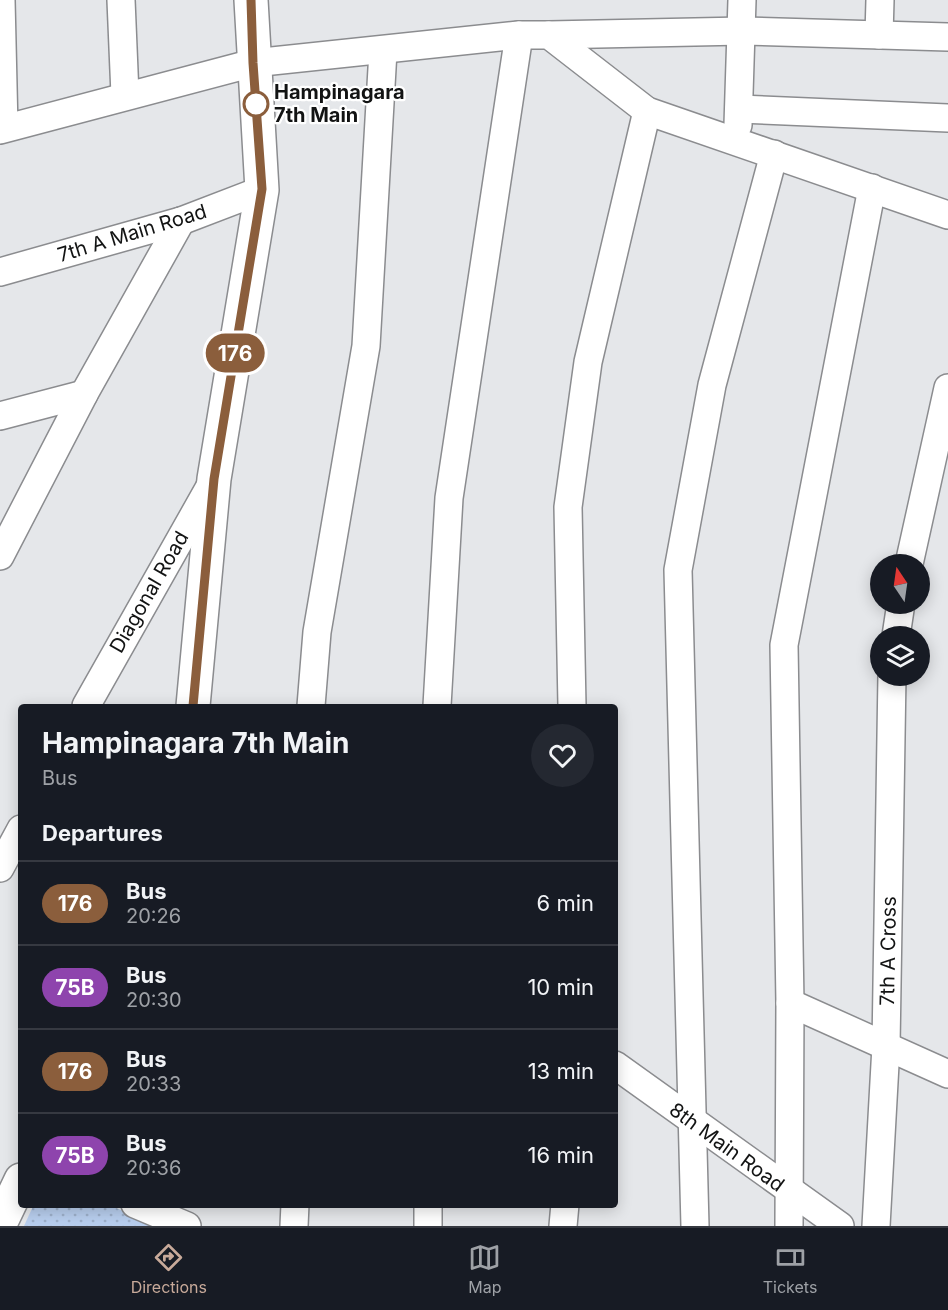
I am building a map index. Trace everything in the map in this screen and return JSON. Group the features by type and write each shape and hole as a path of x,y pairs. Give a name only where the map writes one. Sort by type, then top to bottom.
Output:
{"main road":[{"path":"193,704 214,479 262,189 251,0"},
{"path":"0,1224 18,1186"}],"street":[{"path":"1,0 2,129 253,63 519,35 743,31 948,37"},
{"path":"121,0 125,95"},
{"path":"737,142 743,31 742,0"},
{"path":"879,35 880,0"},
{"path":"437,704 449,498 519,35"},
{"path":"549,35 647,111 948,214"},
{"path":"311,704 317,632 366,346 383,51"},
{"path":"739,109 948,118"},
{"path":"572,704 568,507 588,362 647,111"},
{"path":"694,1226 678,570 711,385 774,154"},
{"path":"789,1226 790,1003 784,645 872,188"},
{"name":"7th A Main Road","path":"0,272 181,221 262,189"},
{"path":"1,551 84,394 181,221"},
{"path":"912,554 942,440 948,388"},
{"path":"0,417 84,394"},
{"name":"Diagonal Road","path":"87,704 214,479"},
{"name":"7th A Cross","path":"876,1226 886,1046 892,686"},
{"path":"0,868 18,835"},
{"path":"790,1003 948,1074"},
{"name":"8th Main Road","path":"618,1067 789,1192 840,1226"},
{"path":"144,1208 187,1226"},
{"path":"294,1226 295,1208"},
{"path":"428,1208 428,1226"},
{"path":"563,1226 565,1208"}],"shaded area":[{"path":"32,1208 116,1208 155,1226 24,1226"}],"bus line":[{"name":"176","path":"193,704 214,479 262,189 251,0"}],"place":[{"name":"Hampinagara 7th Main","path":"256,104"}]}
